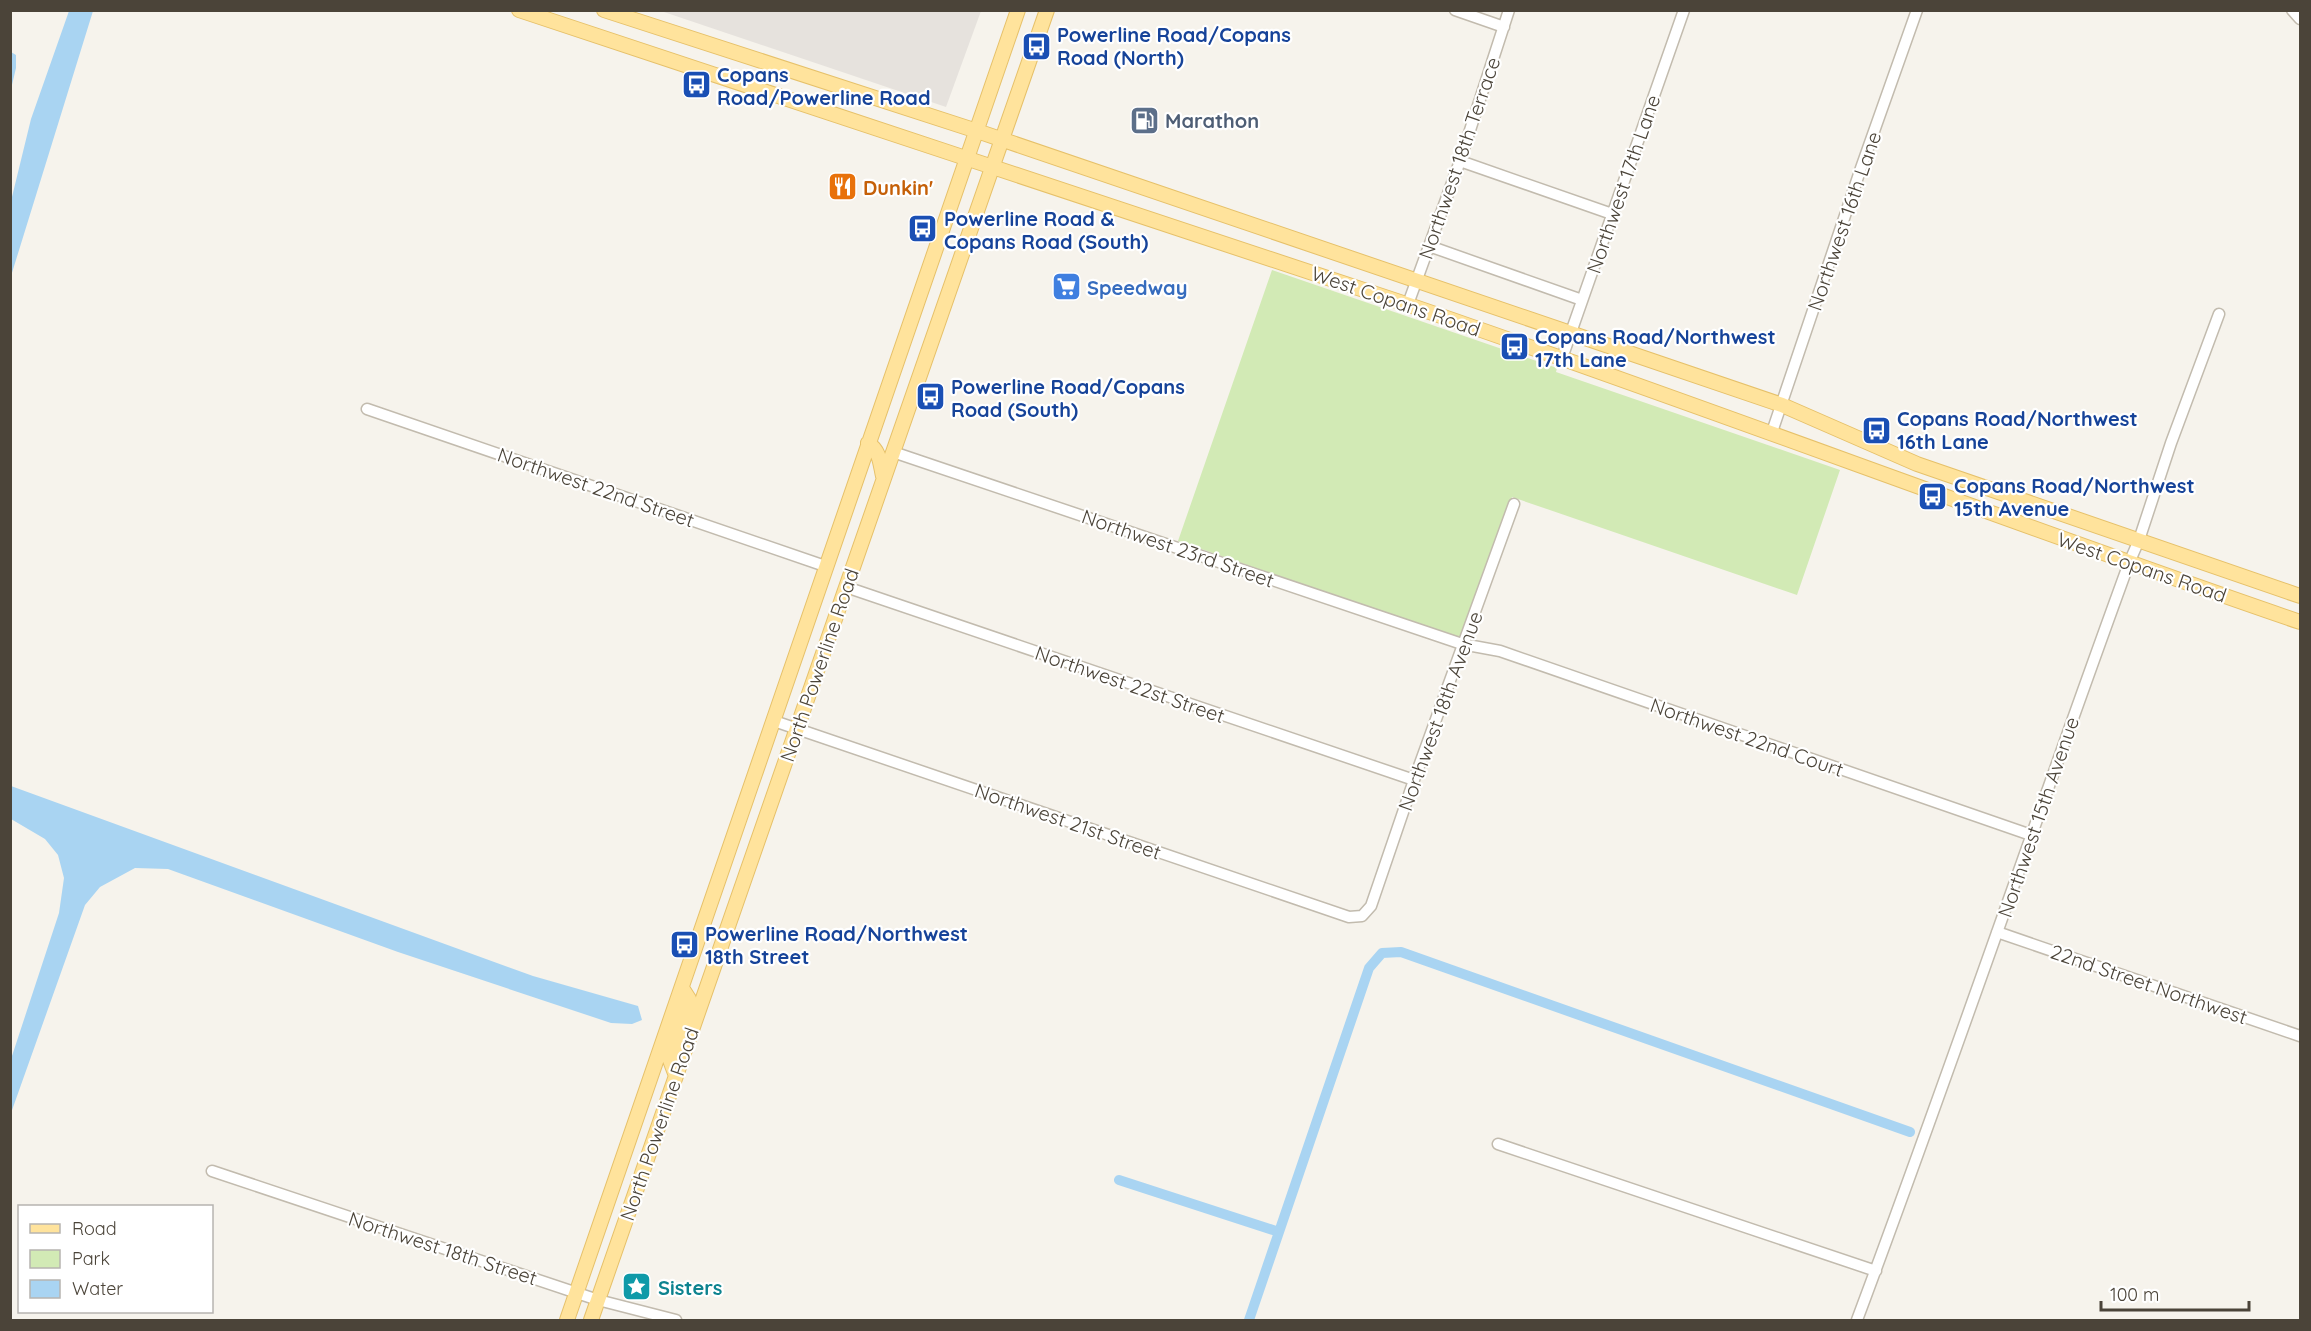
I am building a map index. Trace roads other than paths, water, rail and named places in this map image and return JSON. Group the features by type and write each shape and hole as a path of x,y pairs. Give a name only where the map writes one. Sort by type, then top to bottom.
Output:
{"main road":[{"name":"West Copans Road","path":"519,10 1408,304 1772,432 2129,563 2301,622"},
{"name":"West Copans Road","path":"604,10 977,131 1782,405 1917,464 2301,596"},
{"name":"North Powerline Road","path":"567,1320 1018,10"},
{"name":"North Powerline Road","path":"591,1320 1047,10"},
{"path":"868,443 876,448 884,478"},
{"path":"676,1076 670,1060 689,1006 689,999 682,988"}],"street":[{"path":"1455,10 1504,27"},
{"name":"Northwest 18th Terrace","path":"1408,304 1460,161 1509,10"},
{"name":"Northwest 17th Lane","path":"1562,358 1684,10"},
{"name":"Northwest 16th Lane","path":"1772,432 1917,10"},
{"path":"2292,10 2301,19"},
{"path":"1460,161 1612,214"},
{"path":"1429,246 1582,300"},
{"name":"Northwest 15th Avenue","path":"1857,1320 1938,1102 2031,835 2139,540 2170,443 2219,314"},
{"name":"Northwest 22nd Street","path":"367,409 825,566"},
{"name":"Northwest 23rd Street","path":"893,452 1462,644"},
{"name":"Northwest 18th Avenue","path":"1362,916 1371,906 1462,644 1472,624 1514,504"},
{"name":"Northwest 22st Street","path":"846,587 1414,780"},
{"name":"Northwest 22nd Court","path":"1462,644 1508,653 2031,835"},
{"name":"Northwest 21st Street","path":"774,721 1348,917 1362,916"},
{"name":"22nd Street Northwest","path":"1997,932 2301,1036"},
{"path":"1498,1144 1876,1271"},
{"name":"Northwest 18th Street","path":"212,1171 597,1300 676,1320"}],"water":[{"path":"69,11 93,11 11,276 11,201 31,119"},
{"path":"11,52 16,55 16,68 11,89"},
{"path":"11,786 533,976 638,1006 642,1020 632,1024 611,1023 398,952 168,869 135,868 100,887 85,905 11,1113 11,1059 59,913 64,878 58,855 45,839 11,819"}],"waterway":[{"path":"1249,1320 1369,968 1382,953 1401,952 1910,1132"},
{"path":"1119,1180 1279,1232"}],"place":[{"name":"Powerline Road/Copans Road (North)","path":"1036,46"},
{"name":"Copans Road/Powerline Road","path":"696,85"},
{"name":"Marathon","path":"1144,120"},
{"name":"Dunkin'","path":"842,187"},
{"name":"Powerline Road & Copans Road (South)","path":"923,229"},
{"name":"Speedway","path":"1066,287"},
{"name":"Copans Road/Northwest 17th Lane","path":"1514,347"},
{"name":"Powerline Road/Copans Road (South)","path":"930,397"},
{"name":"Copans Road/Northwest 16th Lane","path":"1876,430"},
{"name":"Copans Road/Northwest 15th Avenue","path":"1933,497"},
{"name":"Powerline Road/Northwest 18th Street","path":"684,944"},
{"name":"Sisters","path":"637,1287"}]}
